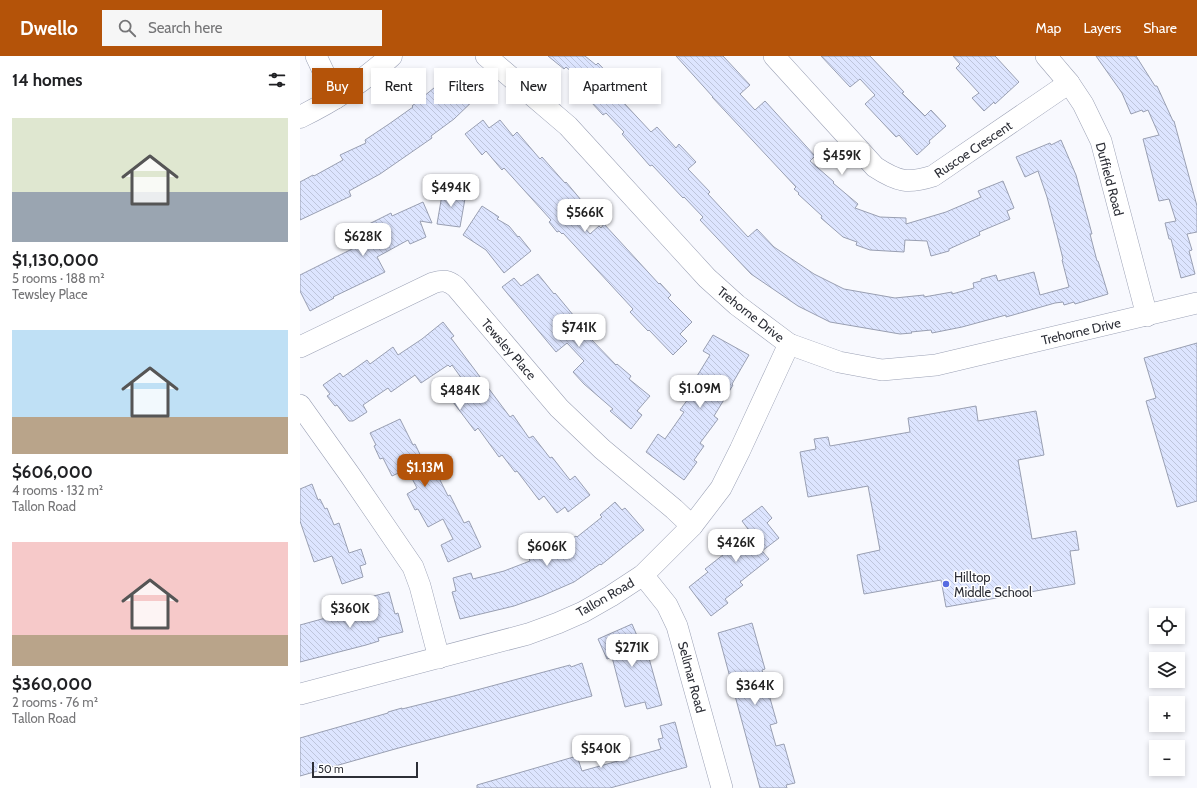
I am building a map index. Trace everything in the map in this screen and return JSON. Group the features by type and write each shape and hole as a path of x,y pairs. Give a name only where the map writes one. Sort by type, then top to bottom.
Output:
{"main road":[{"path":"363,79 391,56"},
{"path":"300,117 325,104"}],"street":[{"path":"316,56 322,68"},
{"name":"Trehorne Drive","path":"486,56 568,126 722,293 789,344 839,362 882,370 936,365 1197,303"},
{"name":"Ruscoe Crescent","path":"774,56 876,167 888,176 901,181 917,181 933,176 1069,83"},
{"name":"Duffield Road","path":"1046,56 1069,83 1083,104 1101,141 1146,316"},
{"name":"Tewsley Place","path":"300,347 433,283 441,280 450,282 456,287 559,408 602,449 692,526"},
{"name":"Tallon Road","path":"300,694 528,634 583,612 643,575 692,526 721,488 789,344"},
{"path":"300,405 412,566 420,586 439,658"},
{"name":"Sellmar Road","path":"643,575 667,605 677,626 722,788"}],"building":[{"path":"548,56 585,56 596,65 598,63 603,68 569,68 569,70 566,67 564,69"},
{"path":"676,56 723,56 750,85 740,94 755,110 765,101 815,156 810,161 858,204 855,208 880,217 906,218 906,224 946,212 981,197 978,191 1003,181 1014,208 1007,211 1010,219 979,232 980,235 949,249 949,251 931,256 927,241 905,240 904,252 870,250 856,245 857,242 843,237 821,218 822,216 798,194 799,193 794,189 796,187"},
{"path":"821,56 870,56 904,92 902,93 925,116 931,110 946,126 929,141 930,143 917,155 899,135 896,137 865,104 875,95 860,79 850,87"},
{"path":"953,56 995,56 1019,82 995,104 994,102 984,111 972,98 979,93 956,68 960,64"},
{"path":"1096,56 1136,56 1155,86 1157,86 1174,121 1197,206 1197,232 1187,234 1192,250 1189,251 1195,274 1181,278 1171,239 1169,239 1165,223 1176,221 1169,199 1159,201 1143,139 1159,135 1148,110 1143,112 1142,110 1131,114 1122,93"},
{"path":"434,88 434,104 470,104 454,119 431,136 432,138 380,174 349,191 351,196 300,220 300,182 343,160 340,155 366,143 365,140 413,107 412,106 414,104 426,104 426,94"},
{"path":"593,104 625,104 651,132 657,127 676,148 679,144 696,162 688,169 710,192 708,194 748,237 757,229 774,247 814,274 844,289 895,298 924,295 924,297 952,292 952,294 974,288 973,283 981,281 981,279 996,275 998,281 1034,272 1040,295 1069,287 1047,197 1038,171 1025,177 1016,157 1061,140 1076,175 1092,234 1090,234 1097,261 1108,294 1075,304 1074,302 1064,305 1063,302 1055,303 1006,317 1006,315 962,327 932,333 931,330 900,334 830,322 798,306 751,274 700,220 703,217 652,165 650,166 622,134 624,132 606,113 603,115"},
{"path":"483,120 489,128 500,120 513,136 517,132 540,159 542,157 565,183 566,182 586,206 574,216 590,234 599,226 601,228 604,224 671,295 668,298 692,322 680,334 687,341 673,355 630,312 633,309 563,233 562,234 559,231 557,232 549,222 551,220 504,168 502,170 486,151 482,155 465,134"},
{"path":"443,189 466,193 460,227 437,224"},
{"path":"423,202 432,223 420,221 426,237 410,244 408,240 377,257 385,272 333,297 334,298 310,311 300,291 300,275 372,239 365,226 391,213 392,216"},
{"path":"482,206 499,217 497,219 509,226 531,251 504,273 486,250 463,235"},
{"path":"538,274 574,316 591,337 590,338 616,365 617,364 631,376 629,379 650,396 637,411 642,415 631,429 610,411 613,409 584,384 573,372 584,361 567,343 556,352 502,287 514,278 521,286"},
{"path":"443,322 454,336 451,338 510,417 513,415 529,438 533,436 570,480 575,476 590,495 568,512 565,507 557,513 544,496 539,500 517,471 515,472 502,455 499,457 478,428 475,431 450,398 467,386 452,365 450,367 448,365 421,383 415,375 391,392 388,388 363,405 367,412 353,421 349,421 337,405 335,406 327,396 330,394 323,385 340,373 343,377 367,360 370,364 393,347 398,355 422,339"},
{"path":"713,335 749,355 714,416 718,419 700,443 704,446 694,460 697,462 684,480 646,452 658,434 665,439 684,412 680,410 699,384 694,381 710,355 703,351"},
{"path":"1197,343 1197,501 1177,507 1146,401 1156,398 1144,358"},
{"path":"976,406 978,421 1036,411 1044,455 1018,460 1032,539 1076,531 1079,550 1070,551 1075,584 946,607 941,580 864,594 857,555 880,550 868,486 808,497 800,452 816,449 814,439 828,437 830,446 910,432 908,418"},
{"path":"400,419 413,445 415,444 428,471 434,468 464,523 469,521 481,547 448,562 441,545 453,539 443,519 428,527 418,509 415,510 407,494 417,488 407,469 392,476 383,458 380,459 374,446 376,445 370,433"},
{"path":"312,484 318,500 320,499 325,509 327,508 334,525 339,523 349,553 361,549 366,564 360,566 363,577 342,584 332,556 314,562 300,521 300,489"},
{"path":"615,502 622,510 625,508 644,530 601,565 600,564 574,582 542,596 514,606 460,619 452,592 456,591 453,578 471,573 473,579 504,571 530,561 529,558 548,550 549,554 576,536 577,537 602,517 600,515"},
{"path":"762,506 772,518 767,523 779,538 762,551 769,559 740,582 743,585 725,599 728,603 711,616 689,587 708,572 705,569 728,551 726,548 748,529 742,521"},
{"path":"389,592 395,614 398,613 403,632 378,638 379,641 366,645 300,662 300,625 373,605 370,597"},
{"path":"752,623 765,669 762,670 777,723 770,725 776,746 784,744 795,783 786,785 787,788 760,788 718,633"},
{"path":"632,624 644,652 647,651 662,705 647,709 645,702 625,707 612,657 607,659 598,639"},
{"path":"582,663 592,696 300,776 300,738 402,708 458,695 570,665 571,667"},
{"path":"675,722 687,767 610,788 477,788 477,785 577,756 582,771 661,749 658,739 663,738 660,726"}],"place":[{"name":"Hilltop Middle School","path":"946,584"}]}
